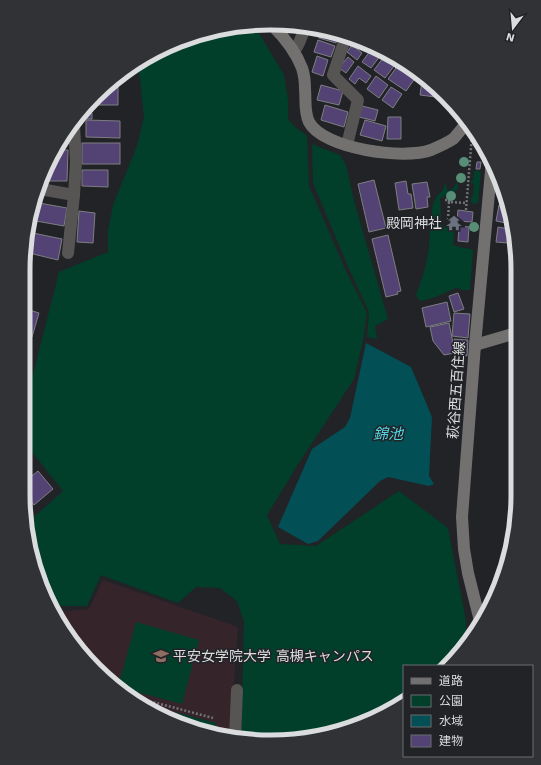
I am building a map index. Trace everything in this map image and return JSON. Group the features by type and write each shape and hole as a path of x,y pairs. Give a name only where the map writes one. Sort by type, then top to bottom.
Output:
{"main road":[{"path":"278,31 298,58 304,78 306,113 314,129 321,134 347,145 371,152 419,153 431,150 450,141 463,127"},
{"name":"萩谷西五百住線","path":"479,616 468,573 464,549 462,517 474,345 491,173"},
{"path":"474,345 511,334"}],"street":[{"path":"294,52 303,32"},
{"path":"344,42 333,74 358,100 347,145"},
{"path":"68,253 76,162 74,132"},
{"path":"44,190 74,195"},
{"path":"235,732 237,690"}],"path":[{"path":"466,210 471,139"},
{"path":"445,200 449,200 449,202 466,204"},
{"path":"448,220 449,202"},
{"path":"146,700 214,718"}],"shaded area":[{"name":"平安女学院大学 高槻キャンパス","path":"103,580 238,627 230,731 208,727 178,717 150,703 124,685 100,665 80,641 60,612 89,609"}],"green space":[{"path":"257,31 259,33 284,75 288,100 288,119 295,127 307,136 309,186 346,271 367,313 363,341 354,379 267,515 280,544 316,546 399,491 448,528 466,621 466,634 441,665 403,665 403,695 391,703 363,717 333,727 302,733 270,735 241,733 244,622 237,601 220,588 196,587 178,603 101,575 87,606 58,606 48,587 38,557 32,519 63,491 31,451 30,386 59,272 108,252 108,231 113,205 137,146 144,117 138,70 150,62 178,48 208,38 239,32"},
{"path":"312,144 340,155 346,165 354,201 388,319 375,326 377,339 367,337 369,312 349,269 313,183"},
{"path":"474,171 481,171 478,203 473,204 471,198 473,196 474,183 471,183 471,181 473,181"},
{"path":"458,182 458,189 444,195 443,198 440,198 440,224 442,226 454,227 453,244 458,247 473,250 470,290 456,288 433,298 420,301 416,295 427,259 433,203 443,189 445,183 448,191"},
{"path":"136,622 199,640 182,704 132,691 120,681"},
{"path":"161,708 216,723 214,728 208,727 178,717"}],"water":[{"name":"錦池","path":"366,343 411,367 432,417 429,476 434,484 429,486 388,477 380,481 318,541 308,544 278,527 312,449 345,427 350,418"}],"building":[{"path":"320,36 337,39 336,43 319,38"},
{"path":"318,40 335,46 331,57 314,52"},
{"path":"352,45 362,53 357,60 347,52"},
{"path":"356,46 365,49 364,51"},
{"path":"370,51 380,56 371,68 362,62"},
{"path":"317,56 328,60 323,76 312,72"},
{"path":"348,57 354,62 346,73 339,68"},
{"path":"383,58 395,65 385,78 374,70"},
{"path":"358,66 371,76 366,83 359,78 355,84 349,79"},
{"path":"397,66 415,79 406,91 388,79"},
{"path":"376,76 388,85 379,98 367,89"},
{"path":"422,84 438,97 420,95"},
{"path":"118,85 118,105 96,105"},
{"path":"321,85 343,91 339,105 317,100"},
{"path":"391,87 402,94 393,108 382,100"},
{"path":"325,105 348,112 344,127 321,120"},
{"path":"362,106 378,110 375,121 359,117"},
{"path":"89,113 92,113 92,119 84,119"},
{"path":"388,117 401,117 401,139 387,139"},
{"path":"86,120 120,121 120,138 86,137"},
{"path":"365,120 386,126 382,141 360,135"},
{"path":"82,143 120,143 120,164 82,164"},
{"path":"62,150 68,150 67,181 47,181"},
{"path":"477,162 481,162 480,169 476,169"},
{"path":"82,170 108,170 108,187 82,186"},
{"path":"374,180 386,228 369,232 358,184"},
{"path":"406,181 408,194 411,194 413,208 399,210 395,183"},
{"path":"427,182 430,197 427,197 428,207 416,209 412,184"},
{"path":"40,203 67,208 64,226 36,221"},
{"path":"499,205 502,205 506,223 496,221"},
{"path":"458,210 473,212 472,222 457,221"},
{"path":"79,211 95,213 93,243 77,242"},
{"path":"459,226 469,227 468,242 458,241"},
{"path":"498,227 507,229 508,243 496,242"},
{"path":"33,233 62,239 58,260 31,254"},
{"path":"388,235 401,291 397,292 398,294 386,297 372,239"},
{"path":"458,293 464,309 454,312 449,296"},
{"path":"447,302 451,321 426,327 422,308"},
{"path":"30,310 39,313 32,337 30,337"},
{"path":"454,313 470,314 468,338 452,336"},
{"path":"449,323 455,353 444,355 433,341 430,327"},
{"path":"454,339 468,340 467,356 458,355"},
{"path":"38,471 53,489 34,505 30,500 30,477"}],"place":[{"name":"殿岡神社","path":"454,223"},
{"name":"平安女学院大学 高槻キャンパス","path":"161,656"}]}
